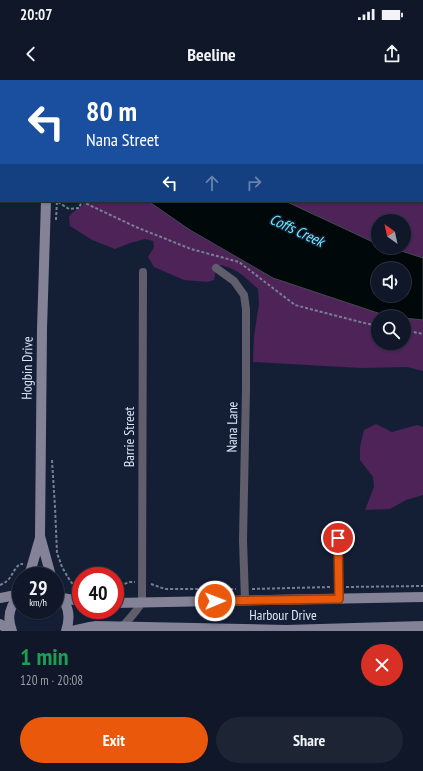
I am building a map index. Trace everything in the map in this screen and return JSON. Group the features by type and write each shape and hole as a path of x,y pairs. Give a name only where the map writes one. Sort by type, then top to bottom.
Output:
{"street":[{"name":"Hogbin Drive","path":"31,567 40,536 42,329 46,202"},
{"name":"Nana Lane","path":"216,268 234,281 244,295 246,309 243,540 245,600"},
{"name":"Barrie Street","path":"142,602 143,272"},
{"name":"Hogbin Drive","path":"40,536 49,567"},
{"path":"338,538 339,599"},
{"path":"0,598 12,596"},
{"name":"Harbour Drive","path":"124,603 423,598"},
{"path":"126,629 142,602"},
{"path":"64,603 69,615 66,631"},
{"path":"11,631 9,616 12,606"},
{"path":"0,624 11,631"},
{"name":"Harbour Drive","path":"72,631 90,626 126,629 286,630 423,626"}],"path":[{"path":"56,225 57,202 69,209 79,208 82,202"},
{"path":"411,331 423,334"},
{"path":"51,458 57,553 62,567 72,584"},
{"path":"124,584 130,582 153,584 165,589 423,586"}],"shaded area":[{"path":"83,202 149,202 190,230 273,278 371,311 371,350 411,350 411,319 423,320 423,371 407,367 361,368 253,362 254,336 259,304 258,289 240,273 217,265 214,280 208,282 184,280 154,267 148,257 154,247 153,241 145,239 115,249 92,240 70,226 69,217 83,205"},
{"path":"287,202 423,202 423,258 411,254 411,214 371,214 371,241"},
{"path":"376,424 392,432 417,425 423,427 423,495 406,500 390,509 365,510 374,487 373,477 360,460 360,447 364,430"}],"water":[{"name":"Coffs Creek","path":"149,202 287,202 371,241 371,254 411,254 423,258 423,320 411,319 411,310 371,311 273,278 190,230"}],"route":[{"path":"215,601 339,599 338,538"}]}
